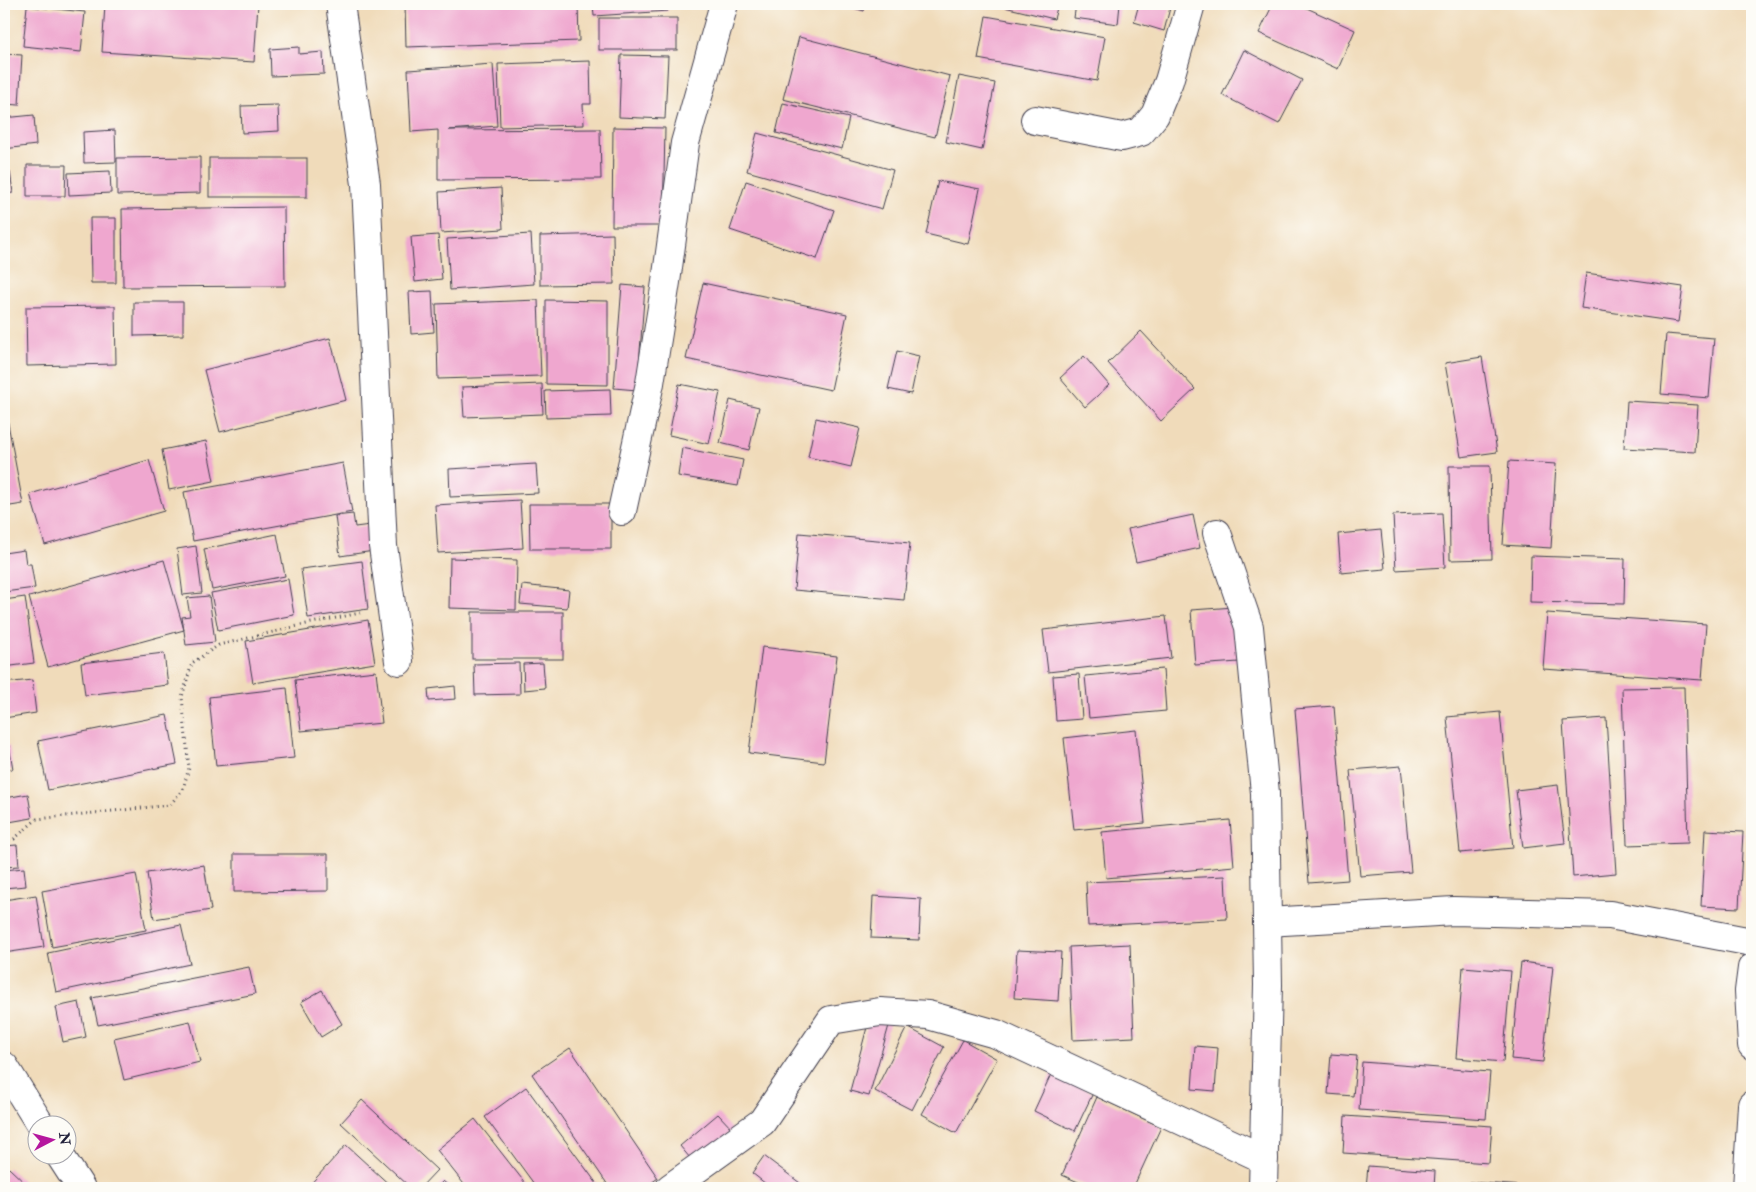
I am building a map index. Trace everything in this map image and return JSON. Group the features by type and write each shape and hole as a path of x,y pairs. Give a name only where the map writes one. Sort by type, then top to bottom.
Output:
{"street":[{"path":"340,4 366,184 383,546 399,661"},
{"path":"622,511 651,374 666,282 684,142 724,4"},
{"path":"1035,120 1122,136 1140,132 1155,115 1169,81 1191,4"},
{"path":"1217,533 1249,627 1264,793 1268,985 1263,1188"},
{"path":"1267,922 1454,911 1610,915 1752,942"},
{"path":"1752,968 1749,991 1752,1044"},
{"path":"670,1188 762,1122 831,1020 880,1012 928,1015 996,1034 1264,1159"},
{"path":"4,1066 34,1114"},
{"path":"1747,1188 1752,1105"},
{"path":"65,1164 81,1188"}],"path":[{"path":"4,840 14,840 37,819 170,805 183,789 189,768 182,697 192,663 219,646 302,625 392,607"}],"building":[{"path":"87,4 87,7 64,5"},
{"path":"105,4 258,4 254,62 102,52"},
{"path":"405,4 578,4 579,41 406,47"},
{"path":"593,4 668,4 668,11 594,16"},
{"path":"839,4 866,4 864,11"},
{"path":"992,4 1058,4 1054,19"},
{"path":"1076,4 1120,4 1118,24 1074,18"},
{"path":"1139,4 1171,4 1164,31 1134,22"},
{"path":"1273,4 1298,4 1355,30 1338,69 1259,33"},
{"path":"27,6 85,12 81,52 23,46"},
{"path":"986,16 1105,37 1097,81 978,59"},
{"path":"599,18 677,18 677,50 599,50"},
{"path":"799,37 950,76 935,137 783,99"},
{"path":"299,47 299,54 323,52 324,74 271,76 270,49"},
{"path":"1244,50 1302,80 1279,124 1222,95"},
{"path":"4,54 22,55 19,105 4,104"},
{"path":"621,55 668,56 665,119 619,117"},
{"path":"590,61 591,104 583,104 584,125 500,127 498,64"},
{"path":"493,64 497,126 449,130 600,129 601,179 438,180 438,130 411,132 408,70"},
{"path":"959,76 995,83 982,150 946,142"},
{"path":"783,103 849,118 842,149 776,133"},
{"path":"278,105 279,131 242,133 241,106"},
{"path":"34,115 36,145 4,149 4,118"},
{"path":"613,127 665,128 663,226 612,226"},
{"path":"115,130 116,162 84,163 83,132"},
{"path":"757,133 893,170 882,209 747,171"},
{"path":"200,157 200,193 117,195 117,158"},
{"path":"209,158 307,158 307,197 209,197"},
{"path":"27,165 66,165 65,196 27,196"},
{"path":"4,171 10,171 13,193 4,194"},
{"path":"110,171 111,193 69,195 68,173"},
{"path":"746,181 834,210 817,259 730,230"},
{"path":"938,181 980,189 968,244 926,234"},
{"path":"501,188 503,229 441,233 439,192"},
{"path":"284,207 285,286 123,287 122,209"},
{"path":"90,218 116,218 116,283 91,283"},
{"path":"531,234 534,284 450,290 447,239"},
{"path":"613,234 614,284 540,285 540,236"},
{"path":"438,235 442,279 415,282 411,237"},
{"path":"1586,273 1683,287 1678,322 1581,308"},
{"path":"703,283 847,314 831,390 686,359"},
{"path":"622,285 645,287 637,390 614,388"},
{"path":"432,291 434,332 411,334 409,292"},
{"path":"538,300 541,376 438,379 436,304"},
{"path":"546,300 608,301 608,385 546,384"},
{"path":"134,302 183,302 183,335 134,336"},
{"path":"115,306 116,364 27,366 26,307"},
{"path":"1141,331 1195,389 1161,421 1108,363"},
{"path":"1666,334 1714,338 1709,398 1661,394"},
{"path":"330,338 346,400 220,432 204,370"},
{"path":"897,351 919,356 911,394 888,389"},
{"path":"1084,356 1109,385 1085,407 1060,378"},
{"path":"1482,357 1497,452 1461,457 1445,363"},
{"path":"542,384 543,414 464,417 462,387"},
{"path":"679,384 720,392 709,444 669,435"},
{"path":"610,389 611,416 546,418 545,391"},
{"path":"730,400 759,407 749,450 720,443"},
{"path":"1627,401 1698,405 1695,452 1624,448"},
{"path":"4,402 23,504 4,507"},
{"path":"816,418 860,428 851,467 808,457"},
{"path":"206,441 214,481 169,490 162,450"},
{"path":"682,448 743,460 738,486 678,476"},
{"path":"149,460 164,511 45,545 30,494"},
{"path":"1509,461 1556,464 1551,548 1503,545"},
{"path":"343,463 352,512 193,541 184,492"},
{"path":"536,464 538,493 450,497 449,469"},
{"path":"1449,466 1490,466 1492,559 1450,560"},
{"path":"520,500 523,548 438,553 435,505"},
{"path":"529,504 611,504 611,549 530,549"},
{"path":"1442,513 1445,567 1396,570 1393,515"},
{"path":"353,514 355,527 378,524 381,550 340,556 335,516"},
{"path":"1193,515 1200,548 1136,562 1128,529"},
{"path":"1381,530 1385,569 1341,573 1338,534"},
{"path":"799,533 910,543 904,600 794,590"},
{"path":"277,534 285,576 212,590 204,549"},
{"path":"196,546 202,593 183,595 177,549"},
{"path":"24,550 26,564 31,564 35,588 4,592 4,553"},
{"path":"1531,556 1625,559 1624,604 1530,602"},
{"path":"450,558 517,560 516,610 449,608"},
{"path":"164,560 184,630 48,667 29,597"},
{"path":"362,561 368,609 308,618 301,569"},
{"path":"288,579 294,615 218,630 211,593"},
{"path":"522,585 569,590 567,608 520,604"},
{"path":"209,596 215,642 186,645 182,617 190,616 187,598"},
{"path":"25,597 34,663 4,667 4,600"},
{"path":"1235,607 1239,662 1195,665 1191,610"},
{"path":"472,612 563,612 563,659 472,659"},
{"path":"1547,613 1706,624 1702,680 1543,669"},
{"path":"1166,616 1171,658 1048,672 1043,630"},
{"path":"368,620 375,663 253,683 246,641"},
{"path":"762,647 837,656 824,762 749,753"},
{"path":"164,653 168,685 85,695 81,663"},
{"path":"519,663 520,694 475,695 474,664"},
{"path":"543,663 545,688 524,690 523,664"},
{"path":"1163,669 1166,711 1089,718 1085,676"},
{"path":"376,671 382,723 301,731 295,680"},
{"path":"1079,674 1082,719 1056,721 1053,676"},
{"path":"32,680 36,713 4,718 4,683"},
{"path":"455,686 456,699 429,701 428,689"},
{"path":"1684,687 1688,843 1627,845 1622,688"},
{"path":"287,688 294,758 216,766 209,697"},
{"path":"1334,706 1348,880 1309,883 1295,709"},
{"path":"1500,712 1513,848 1460,853 1447,717"},
{"path":"167,715 177,764 48,790 38,741"},
{"path":"1606,718 1616,873 1573,877 1563,721"},
{"path":"1136,730 1145,823 1074,830 1064,738"},
{"path":"4,746 9,746 13,769 4,770"},
{"path":"1401,766 1411,872 1360,876 1350,770"},
{"path":"1558,785 1565,843 1523,848 1516,790"},
{"path":"28,794 32,818 9,822 5,798"},
{"path":"1230,820 1234,866 1106,878 1102,832"},
{"path":"1705,830 1743,832 1739,908 1701,906"},
{"path":"17,845 19,866 4,867 4,846"},
{"path":"234,854 328,854 328,891 234,892"},
{"path":"204,865 211,910 154,919 147,873"},
{"path":"24,868 26,886 4,888 4,870"},
{"path":"136,874 146,930 52,947 42,891"},
{"path":"1225,876 1227,919 1088,926 1086,882"},
{"path":"36,895 44,947 4,953 4,900"},
{"path":"873,896 921,899 919,940 871,938"},
{"path":"181,925 190,964 56,992 48,953"},
{"path":"1130,944 1134,1037 1073,1040 1069,947"},
{"path":"1017,950 1061,952 1058,1001 1014,998"},
{"path":"1521,962 1553,966 1543,1062 1511,1059"},
{"path":"249,967 255,994 98,1025 92,998"},
{"path":"1463,967 1511,971 1503,1062 1456,1058"},
{"path":"322,990 342,1024 321,1037 301,1002"},
{"path":"79,1002 86,1037 63,1042 56,1007"},
{"path":"870,1016 890,1022 869,1096 850,1091"},
{"path":"190,1021 200,1062 124,1080 114,1038"},
{"path":"907,1027 944,1047 912,1110 875,1091"},
{"path":"963,1040 997,1059 956,1133 922,1114"},
{"path":"1195,1046 1218,1048 1215,1091 1192,1089"},
{"path":"570,1048 658,1178 644,1188 610,1188 532,1074"},
{"path":"1331,1054 1357,1056 1353,1096 1328,1094"},
{"path":"1362,1062 1490,1072 1486,1119 1359,1110"},
{"path":"1052,1072 1093,1093 1075,1131 1034,1111"},
{"path":"526,1087 600,1188 537,1188 485,1117"},
{"path":"1097,1097 1161,1127 1133,1188 1092,1188 1062,1175"},
{"path":"362,1100 437,1170 420,1188 411,1188 341,1123"},
{"path":"718,1114 733,1130 695,1164 680,1146"},
{"path":"1345,1116 1492,1126 1489,1163 1343,1153"},
{"path":"475,1119 529,1188 467,1188 437,1150"},
{"path":"346,1145 393,1188 307,1188"},
{"path":"764,1156 800,1183 796,1188 771,1188 752,1173"},
{"path":"1368,1166 1435,1171 1434,1188 1366,1188"},
{"path":"9,1168 30,1188 4,1188 4,1173"},
{"path":"443,1181 451,1188 436,1188"},
{"path":"1470,1182 1536,1187 1536,1188 1470,1188"}]}
